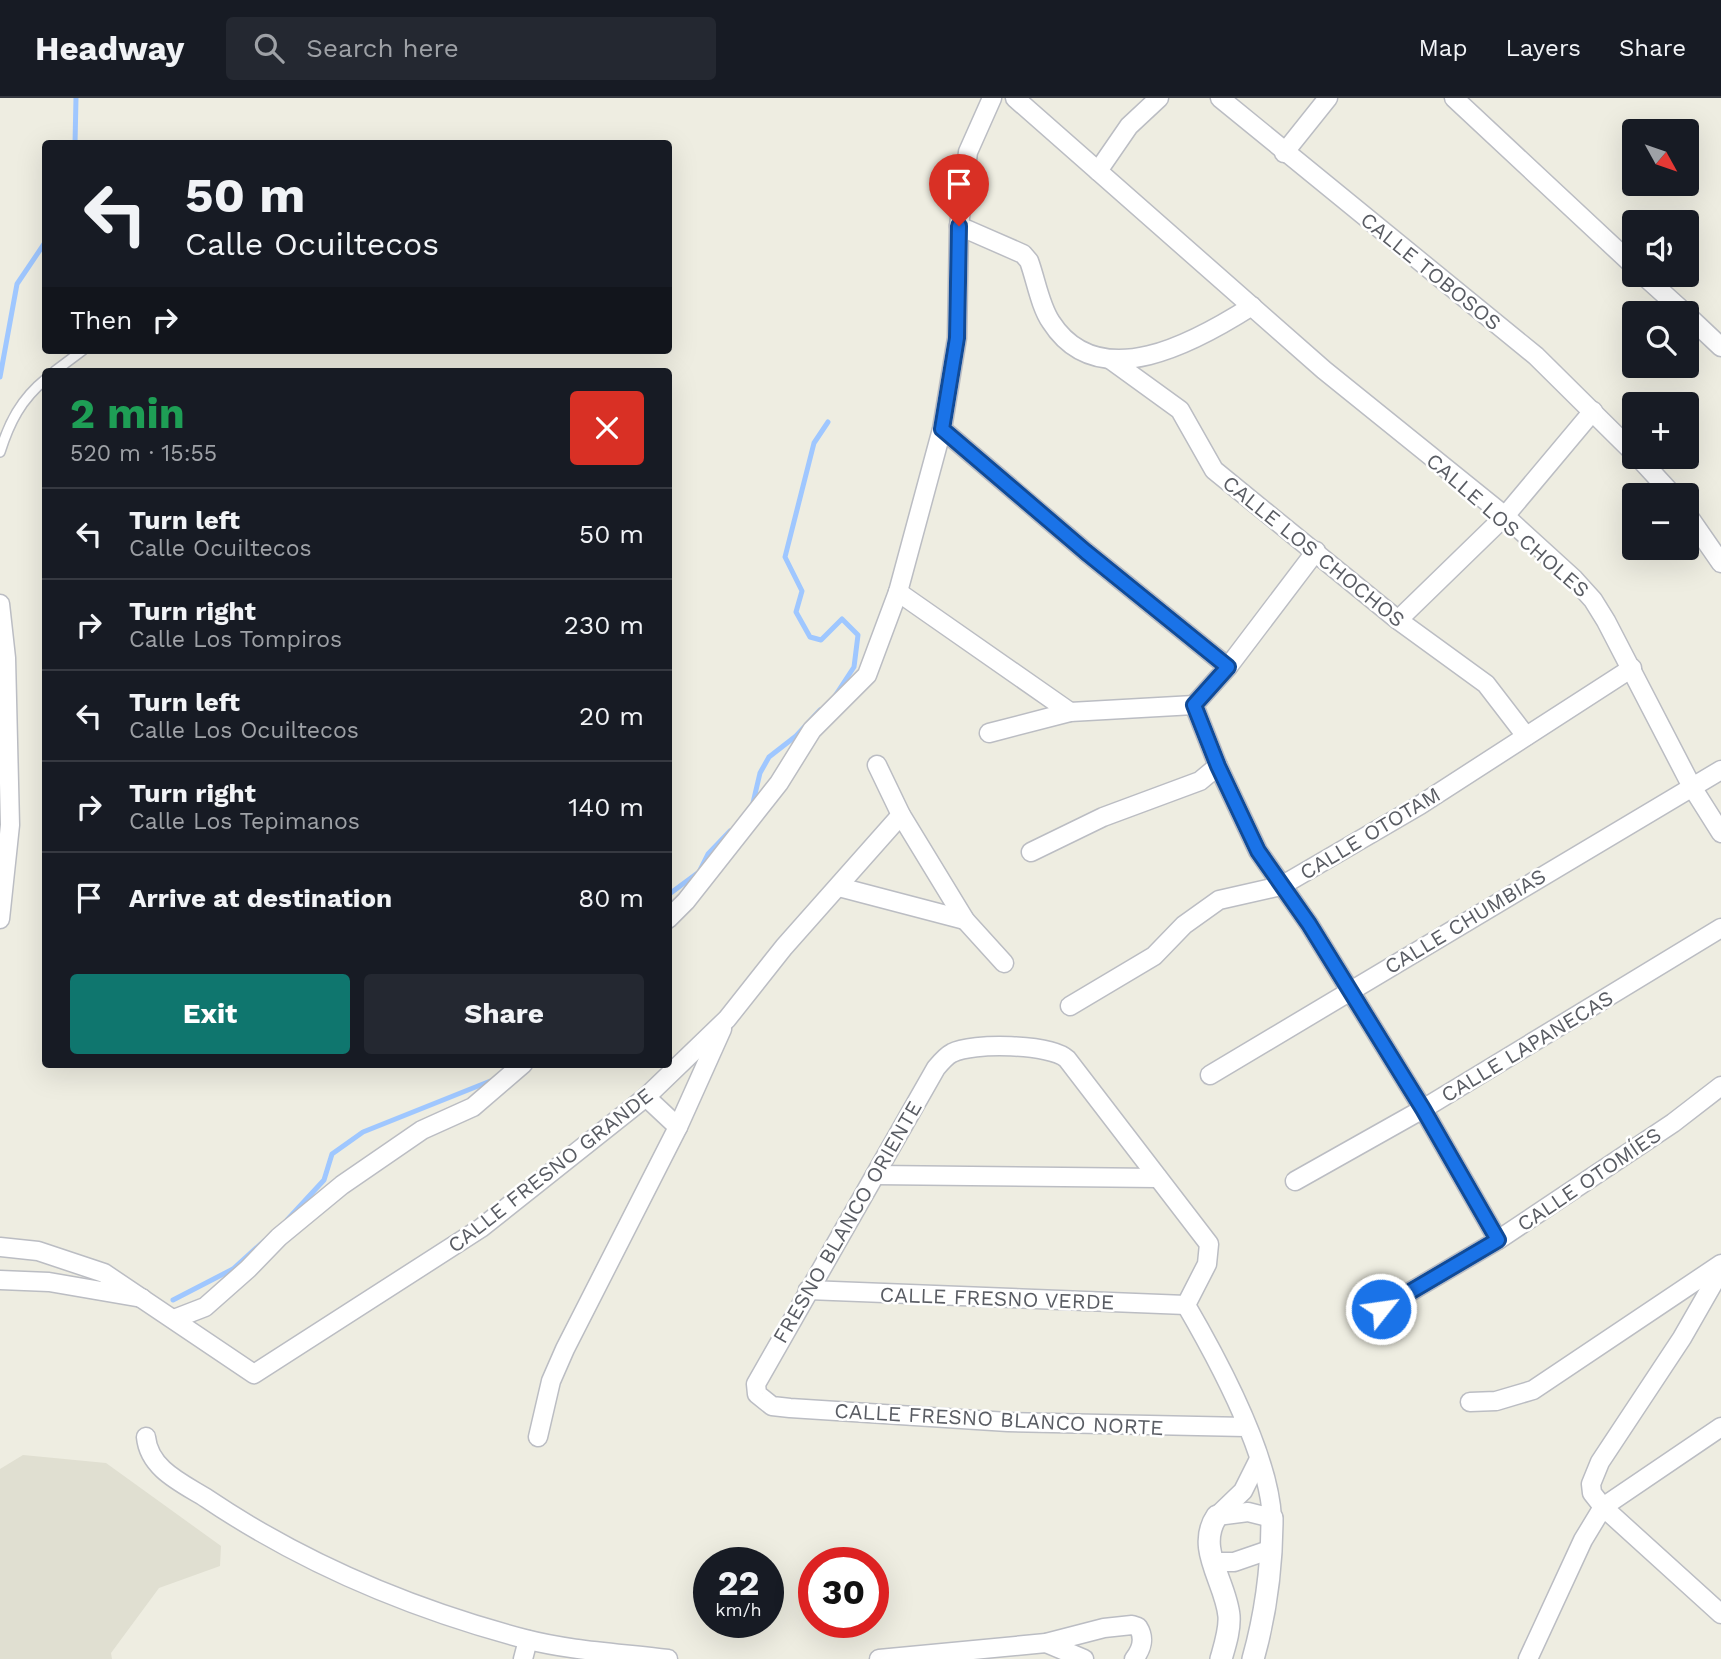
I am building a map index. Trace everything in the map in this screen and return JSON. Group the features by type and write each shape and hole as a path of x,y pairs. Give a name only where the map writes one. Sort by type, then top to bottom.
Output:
{"street":[{"path":"672,915 779,783 812,730 867,675 898,592 942,429 957,338 959,226 968,152 992,98"},
{"name":"CALLE LOS CHOLES","path":"1015,98 1324,370 1504,516 1594,600 1692,787 1721,833"},
{"path":"1098,171 1129,126 1159,98"},
{"name":"CALLE TOBOSOS","path":"1220,98 1284,153 1536,356 1622,441"},
{"path":"1284,153 1328,98"},
{"path":"1454,98 1622,255"},
{"path":"959,226 1023,254 1029,261 1050,321 1083,353 1096,359 1111,360 1180,345 1210,332 1252,306"},
{"path":"1656,287 1672,301"},
{"path":"1699,326 1721,347"},
{"name":"CALLE LOS CHOCHOS","path":"1111,360 1180,410 1214,470 1398,620 1486,684 1527,736"},
{"path":"1398,620 1504,516 1593,411"},
{"path":"942,429 1086,552 1228,667"},
{"path":"1649,469 1662,483"},
{"path":"1699,531 1721,563"},
{"path":"989,733 1070,712 1194,705 1228,667 1316,551"},
{"path":"898,592 1070,712"},
{"path":"0,604 6,658 10,825 0,919"},
{"name":"CALLE OTOTAM","path":"1070,1006 1154,956 1184,925 1219,900 1282,886 1420,805 1632,668"},
{"path":"1194,705 1218,766 1258,851 1350,990 1423,1109 1498,1240"},
{"path":"877,765 901,815 965,920 1004,963"},
{"path":"1031,852 1103,817 1200,780 1218,766"},
{"name":"CALLE CHUMBIAS","path":"1210,1075 1721,770"},
{"name":"CALLE FRESNO GRANDE","path":"174,1319 254,1374 481,1228 646,1097 727,1019 784,947 901,815"},
{"path":"839,887 965,920"},
{"name":"CALLE LAPANECAS","path":"1295,1181 1423,1109 1721,928"},
{"name":"CALLE FRESNO GRANDE","path":"538,1437 551,1381 565,1349 678,1127 727,1019"},
{"name":"FRESNO BLANCO ORIENTE","path":"757,1394 759,1376 936,1068 948,1056 962,1050 996,1047 1057,1052 1067,1059 1158,1178"},
{"path":"0,1247 38,1251 76,1261 104,1273 174,1319 205,1307 279,1237 342,1185 422,1130 473,1107 518,1068"},
{"name":"CALLE OTOMÍES","path":"1381,1309 1498,1240 1673,1123 1721,1086"},
{"path":"646,1097 678,1127"},
{"path":"876,1175 1158,1178 1209,1244 1207,1264 1186,1305 1207,1340 1246,1427 1271,1501 1272,1549 1264,1620 1253,1659"},
{"path":"1470,1402 1496,1401 1534,1390 1721,1264"},
{"path":"1720,1612 1603,1507 1592,1493 1591,1484 1600,1462 1682,1338 1721,1270"},
{"path":"0,1280 49,1282 145,1299"},
{"name":"CALLE FRESNO VERDE","path":"808,1290 1186,1305"},
{"name":"CALLE FRESNO BLANCO NORTE","path":"757,1394 772,1406 790,1408 1008,1422 1246,1427"},
{"path":"1528,1659 1583,1540 1603,1507 1721,1427"},
{"path":"146,1437 149,1451 159,1467 281,1545 403,1600 528,1640 668,1659"},
{"path":"1221,1659 1229,1618 1224,1590 1213,1562 1209,1533 1217,1516 1243,1491 1258,1461"},
{"path":"1217,1516 1248,1512 1272,1518"},
{"path":"1213,1562 1234,1562 1272,1549"},
{"path":"879,1659 1046,1643 1104,1628 1132,1625 1138,1627 1142,1638 1141,1647 1134,1659"},
{"path":"523,1659 528,1640"},
{"path":"1046,1643 1084,1659"}],"lane":[{"path":"59,368 78,354"},
{"path":"0,452 8,425 19,406 42,383"}],"shaded area":[{"path":"23,1455 106,1463 221,1546 220,1566 159,1588 111,1653 112,1659 0,1659 0,1469"}],"waterway":[{"path":"75,140 76,98"},
{"path":"0,377 17,284 42,247"},
{"path":"828,422 814,443 785,557 802,591 796,612 810,637 821,640 842,619 858,635 854,667 835,696"},
{"path":"752,807 760,773 769,757 796,736 820,710"},
{"path":"672,892 699,872 708,854 730,831"},
{"path":"287,1220 324,1180 332,1154 363,1132 493,1080"},
{"path":"173,1300 233,1269 264,1241"}],"route":[{"path":"959,226 957,338 942,429 1086,552 1228,667 1194,705 1218,766 1258,851 1309,924 1423,1109 1498,1240 1381,1309"}]}
